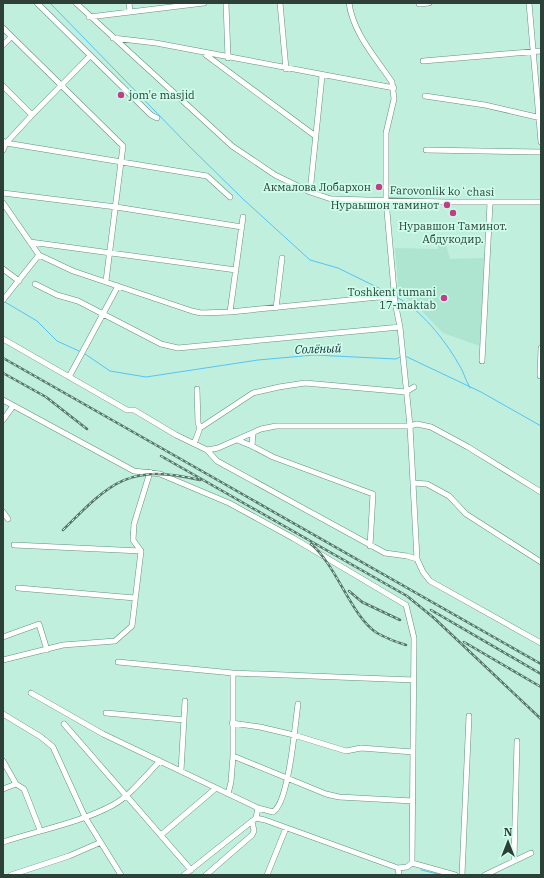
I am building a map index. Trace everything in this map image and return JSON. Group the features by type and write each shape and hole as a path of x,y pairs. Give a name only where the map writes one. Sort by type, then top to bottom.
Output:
{"street":[{"path":"37,3 90,56 157,118"},
{"name":"Farovonlik koʻchasi","path":"76,3 89,17 232,146 275,175 310,192 331,198 490,203 541,202"},
{"path":"129,3 130,12"},
{"path":"89,17 173,5 204,3"},
{"path":"226,3 228,58"},
{"path":"280,3 286,69"},
{"path":"349,3 350,12 358,33 392,82 394,88 394,99 386,133 386,200 394,292 403,352 410,426 417,559 423,572 430,580 541,643"},
{"path":"419,4 429,3"},
{"path":"529,3 541,142"},
{"path":"3,28 120,142 124,149 106,282"},
{"path":"3,45 11,37"},
{"path":"113,38 156,43 322,76 394,88"},
{"path":"423,61 541,51"},
{"path":"203,53 314,135"},
{"path":"3,150 4,142 90,56"},
{"path":"310,192 314,135 322,76"},
{"path":"3,86 32,115"},
{"path":"425,96 485,105 540,119"},
{"path":"4,142 207,176 230,197"},
{"path":"426,150 541,152"},
{"path":"3,193 116,207 242,227"},
{"path":"3,203 39,255 73,271 192,311 201,313 230,312 379,297 395,300"},
{"path":"482,361 490,203"},
{"path":"230,312 243,217"},
{"path":"30,242 236,270"},
{"path":"3,300 39,255"},
{"path":"276,308 282,258"},
{"path":"3,268 19,281"},
{"path":"35,284 57,295 78,301 161,344 178,348 400,327"},
{"path":"69,377 118,286"},
{"path":"3,339 127,410 134,410 176,435 207,450 217,461 370,546 385,553 417,559"},
{"path":"540,376 541,348"},
{"path":"194,444 200,428 253,393 305,383 406,392 414,387"},
{"path":"197,389 198,423 200,428"},
{"path":"3,400 134,471 160,474 229,503 406,605 414,638 412,863"},
{"path":"3,420 13,406"},
{"path":"207,450 218,448 252,433 276,426 410,426 417,424 430,427 468,447 541,492"},
{"path":"252,433 252,446"},
{"path":"238,440 273,457 373,494 370,546"},
{"path":"3,660 48,650 63,645 115,641 132,626 141,551 133,540 134,524 150,472"},
{"path":"414,484 427,484 449,496 466,514 541,562"},
{"path":"3,512 8,519"},
{"path":"14,545 141,551"},
{"path":"18,588 135,598"},
{"path":"3,637 39,624 48,650"},
{"path":"118,662 233,673 414,680"},
{"path":"228,794 231,782 233,756 233,673"},
{"path":"31,693 103,734 258,808 274,812 288,779 298,704"},
{"path":"181,772 185,701"},
{"path":"106,713 184,720"},
{"path":"3,714 41,737 53,747 85,817 99,843 121,875"},
{"path":"462,875 469,716"},
{"path":"232,723 260,727 294,735 346,751 361,748 413,752"},
{"path":"64,724 191,870"},
{"path":"514,862 516,741"},
{"path":"233,756 326,794 339,797 412,801"},
{"path":"3,760 16,784 24,790 40,830"},
{"path":"3,842 85,817 113,805 126,795 160,761"},
{"path":"3,789 16,784"},
{"path":"161,835 216,788"},
{"path":"206,875 252,835 254,831 254,820 258,808"},
{"path":"254,820 286,828 398,868 407,867 412,863"},
{"path":"184,875 254,820"},
{"path":"267,875 286,828"},
{"path":"11,875 69,856 99,843"},
{"path":"485,875 531,853"},
{"path":"412,863 455,875"},
{"path":"398,868 399,875"}],"shaded area":[{"name":"Toshkent tumani 17-maktab","path":"438,245 446,245 450,259 484,258 480,346 443,333 413,302 399,294 395,248 438,249"}],"waterway":[{"path":"50,3 188,145 243,199 310,260 338,268 393,295"},
{"path":"398,298 423,317 439,335 453,354 470,388"},
{"name":"Солёный","path":"5,302 37,321 57,341 79,351"},
{"name":"Солёный","path":"85,354 110,371 146,377 258,360 314,355 396,359 400,357"},
{"name":"Солёный","path":"405,356 481,392 541,426"},
{"path":"421,870 442,875"}],"railway":[{"path":"3,358 541,664"},
{"path":"3,373 46,397 87,429"},
{"path":"161,456 407,596 434,618 541,719"},
{"path":"63,530 95,500 109,489 123,481 138,476 155,474 176,475 200,480"},
{"path":"311,544 329,565 359,615 368,625 380,635 406,645"},
{"path":"349,591 362,602 400,620"},
{"path":"431,610 541,674"},
{"path":"464,642 541,687"}],"place":[{"name":"jom'e masjid","path":"121,95"},
{"name":"Акмалова Лобархон","path":"379,187"},
{"name":"Нураышон таминот","path":"447,205"},
{"name":"Нуравшон Таминот. Абдукодир.","path":"453,213"},
{"name":"Toshkent tumani 17-maktab","path":"444,298"}]}
